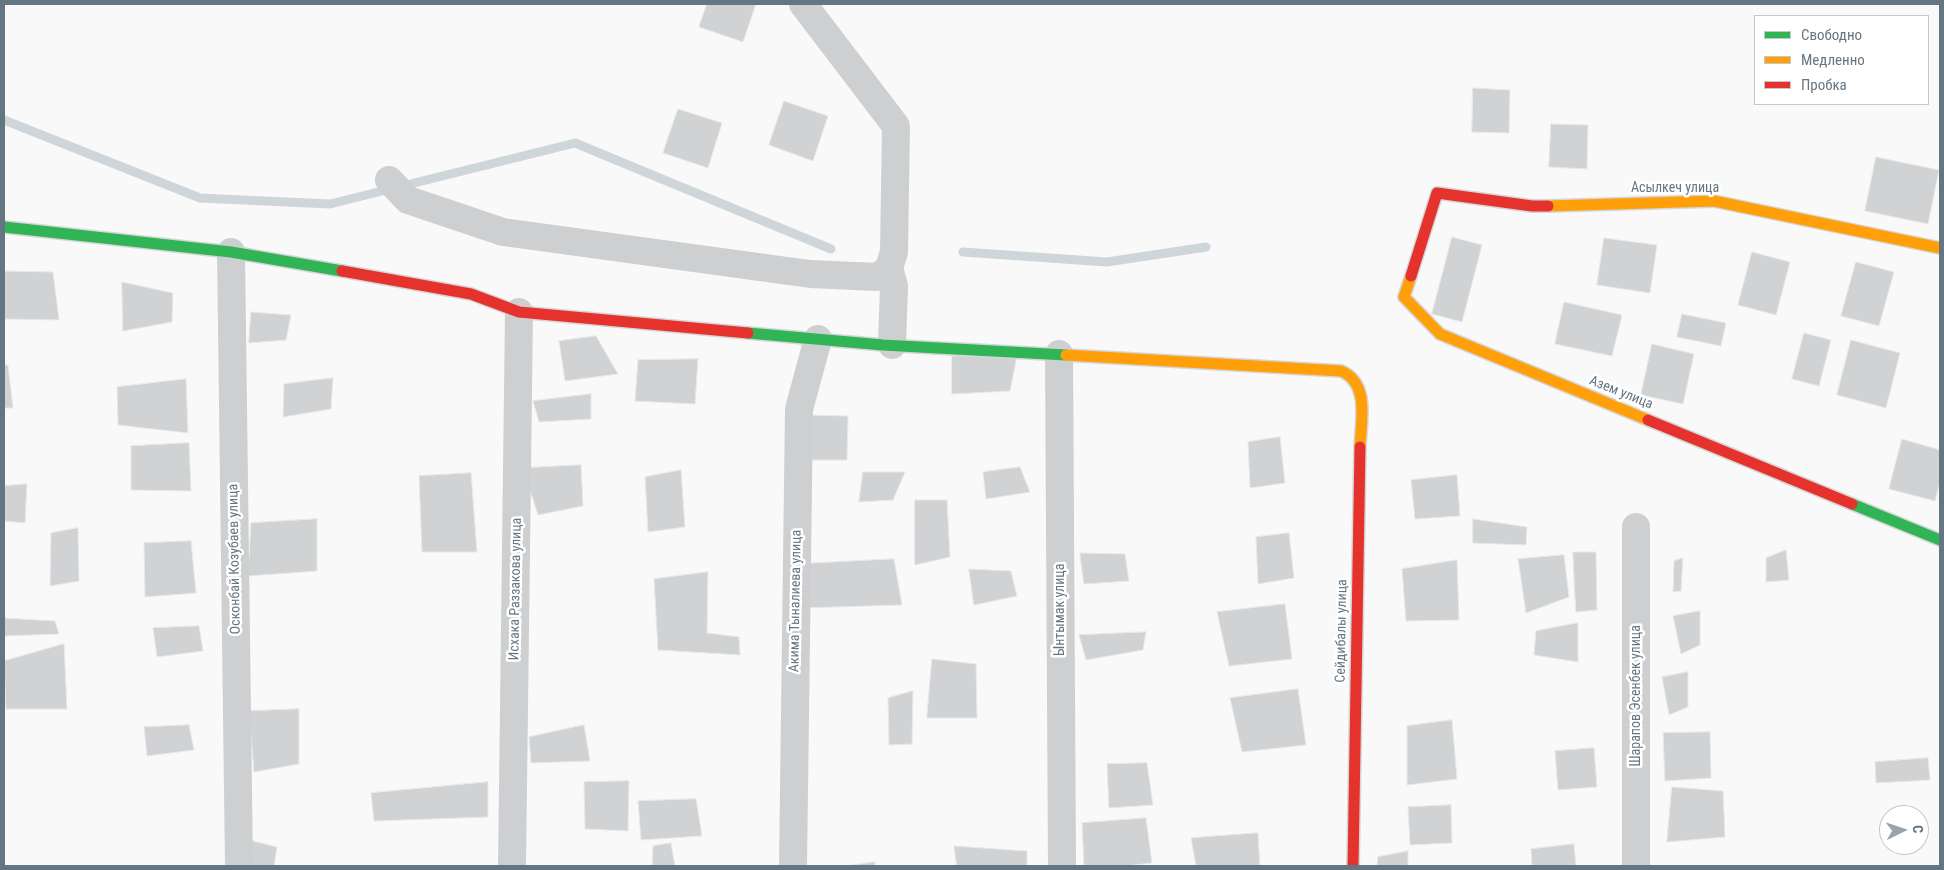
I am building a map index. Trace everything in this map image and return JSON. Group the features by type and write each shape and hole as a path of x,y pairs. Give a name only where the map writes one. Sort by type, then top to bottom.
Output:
{"street":[{"path":"803,4 896,126 894,252 889,268 894,286 892,345"},
{"path":"390,180 408,200 503,232 810,274 878,277 889,268"},
{"name":"Асылкеч улица","path":"1437,193 1532,206 1714,201 1940,248"},
{"name":"Азем улица","path":"1437,193 1404,297 1440,334 1940,540"},
{"path":"4,227 231,252 472,294 519,312 892,345 1059,354"},
{"name":"Осконбай Козубаев улица","path":"231,252 239,866"},
{"name":"Исхака Раззакова улица","path":"512,866 519,312"},
{"name":"Акима Тыналиева улица","path":"794,866 799,410 818,339"},
{"name":"Сейдибалы улица","path":"1059,354 1335,369 1352,376 1359,386 1361,396 1352,866"},
{"name":"Ынтымак улица","path":"1059,354 1062,866"},
{"name":"Шарапов Эсенбек улица","path":"1636,527 1636,866"}],"building":[{"path":"707,4 756,4 743,42 699,27"},
{"path":"1473,88 1510,90 1509,133 1472,132"},
{"path":"784,101 828,116 813,161 769,145"},
{"path":"678,109 722,123 708,168 663,153"},
{"path":"1551,124 1588,125 1587,169 1549,167"},
{"path":"1876,157 1939,170 1928,224 1865,211"},
{"path":"1452,237 1482,245 1462,322 1432,314"},
{"path":"1604,238 1657,245 1650,293 1597,285"},
{"path":"1752,252 1790,262 1776,315 1738,305"},
{"path":"1856,262 1894,272 1879,326 1841,316"},
{"path":"4,271 53,272 59,320 4,319"},
{"path":"122,282 173,293 172,322 123,331"},
{"path":"1564,302 1622,315 1612,356 1555,344"},
{"path":"251,312 291,315 286,340 249,343"},
{"path":"1682,314 1726,323 1721,346 1677,337"},
{"path":"1804,333 1831,340 1819,386 1792,379"},
{"path":"596,336 618,374 565,381 559,341"},
{"path":"1851,340 1900,353 1886,408 1837,395"},
{"path":"1652,344 1694,354 1683,404 1641,395"},
{"path":"952,356 1017,356 1010,391 952,394"},
{"path":"698,359 695,404 635,401 638,360"},
{"path":"4,365 8,365 13,408 4,408"},
{"path":"333,378 331,409 283,417 284,384"},
{"path":"186,379 188,433 118,425 117,387"},
{"path":"591,394 591,419 539,422 533,401"},
{"path":"805,415 848,416 847,460 802,460"},
{"path":"1280,437 1285,483 1250,488 1248,442"},
{"path":"1902,439 1940,450 1940,482 1935,501 1889,489"},
{"path":"189,443 191,491 131,490 131,446"},
{"path":"581,465 583,506 538,515 523,468"},
{"path":"1020,467 1030,492 986,499 983,472"},
{"path":"681,470 685,527 648,532 645,477"},
{"path":"863,472 905,472 893,500 859,502"},
{"path":"471,473 477,552 422,552 419,476"},
{"path":"1457,475 1460,516 1415,519 1411,480"},
{"path":"27,484 25,523 4,521 4,486"},
{"path":"915,500 947,500 950,557 915,565"},
{"path":"317,519 317,571 248,576 251,523"},
{"path":"1473,519 1527,527 1526,545 1473,543"},
{"path":"78,528 79,581 50,586 51,533"},
{"path":"1289,533 1294,578 1258,584 1256,537"},
{"path":"191,541 196,593 145,597 144,543"},
{"path":"1786,550 1789,580 1766,582 1766,558"},
{"path":"1573,552 1596,552 1597,610 1576,612"},
{"path":"1080,553 1125,554 1129,581 1084,584"},
{"path":"1564,555 1569,597 1526,613 1518,559"},
{"path":"1683,558 1681,591 1673,592 1674,561"},
{"path":"894,559 902,605 801,608 798,564"},
{"path":"1457,560 1459,620 1406,621 1402,569"},
{"path":"969,569 1011,571 1017,596 974,605"},
{"path":"708,572 707,633 739,637 740,655 658,650 654,579"},
{"path":"1285,604 1292,659 1229,666 1217,612"},
{"path":"1700,611 1700,645 1681,654 1673,616"},
{"path":"4,618 55,621 59,634 4,636"},
{"path":"1578,623 1578,662 1534,655 1536,631"},
{"path":"199,626 203,651 157,657 153,628"},
{"path":"1146,632 1143,650 1086,660 1079,635"},
{"path":"64,644 67,709 6,709 4,661"},
{"path":"932,659 976,664 977,718 927,718"},
{"path":"1688,672 1688,707 1669,715 1662,677"},
{"path":"1298,689 1306,745 1242,752 1230,698"},
{"path":"913,691 912,744 889,745 888,698"},
{"path":"299,709 299,764 254,772 249,711"},
{"path":"1452,720 1457,779 1407,785 1407,726"},
{"path":"189,725 194,750 147,756 144,727"},
{"path":"584,725 590,761 531,763 529,737"},
{"path":"1710,732 1711,778 1665,781 1663,733"},
{"path":"1594,748 1597,787 1558,790 1555,751"},
{"path":"1928,758 1930,780 1876,783 1875,762"},
{"path":"1147,763 1153,805 1109,808 1107,764"},
{"path":"629,781 628,831 585,829 584,782"},
{"path":"488,782 488,817 374,821 371,793"},
{"path":"1672,787 1723,791 1725,837 1667,842"},
{"path":"696,799 702,836 641,840 638,801"},
{"path":"1451,805 1452,843 1410,845 1408,807"},
{"path":"1146,818 1152,863 1125,866 1084,866 1082,823"},
{"path":"1258,833 1260,866 1196,866 1191,838"},
{"path":"249,840 277,847 274,866 250,866"},
{"path":"671,843 675,866 652,866 653,846"},
{"path":"1574,844 1576,866 1532,866 1531,849"},
{"path":"954,846 1027,851 1027,866 957,866"},
{"path":"1408,851 1408,866 1377,866 1378,857"},
{"path":"875,862 875,866 845,866"}],"waterway":[{"path":"4,120 200,198 330,204 575,143 831,249"},
{"path":"963,252 1107,262 1206,247"}],"traffic: fast":[{"path":"4,227 231,252 342,271"},
{"path":"748,333 883,345 1066,355"},
{"path":"1852,504 1940,540"}],"traffic: slow":[{"path":"1548,206 1714,201 1940,248"},
{"path":"1411,276 1404,297 1440,334 1648,420"},
{"path":"1066,355 1341,371 1350,377 1360,393 1362,404 1360,447"}],"traffic: jam":[{"path":"1411,276 1437,193 1532,206 1548,206"},
{"path":"342,271 471,294 519,312 748,333"},
{"path":"1648,420 1852,504"},
{"path":"1353,866 1360,447"}]}
